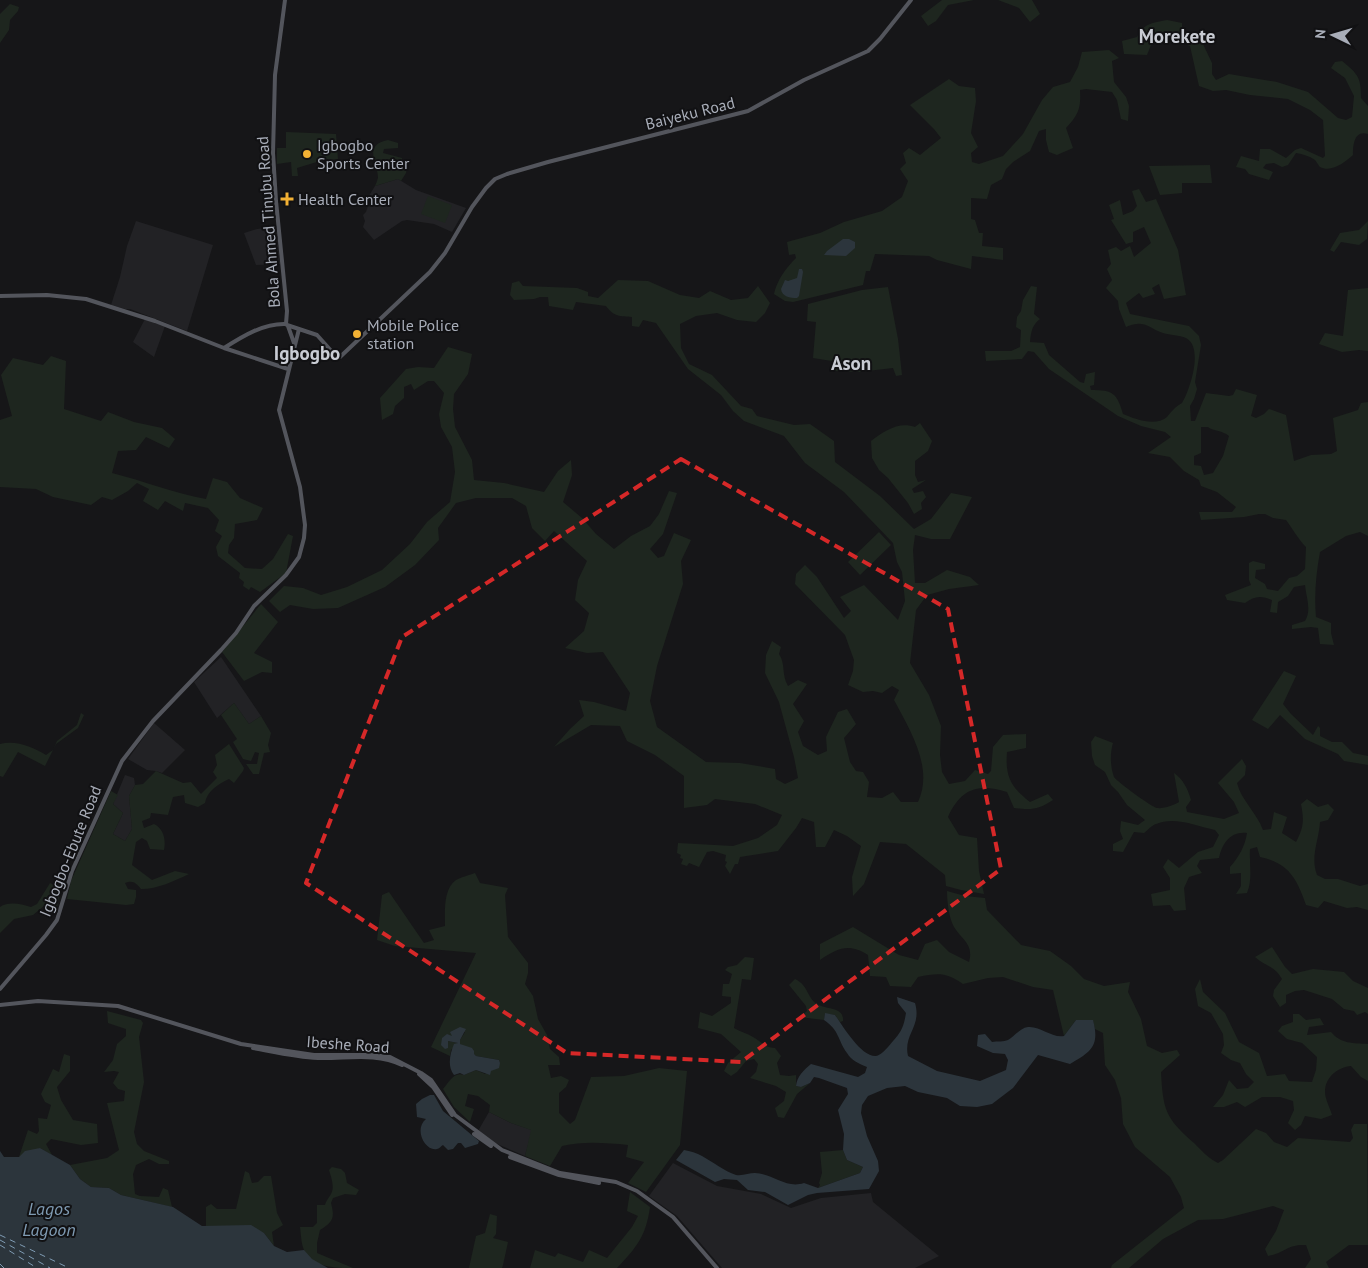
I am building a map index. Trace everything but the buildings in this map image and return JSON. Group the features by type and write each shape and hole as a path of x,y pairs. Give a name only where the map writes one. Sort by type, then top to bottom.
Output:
{"main road":[{"name":"Bola Ahmed Tinubu Road","path":"285,0 275,75 273,153 287,325"},
{"name":"Baiyeku Road","path":"299,329 318,336 334,354 340,357 430,272 445,253 464,220 486,188 498,177 748,111 804,80 868,51 880,40 911,0"},
{"path":"0,296 78,297 155,321 224,348 288,369"},
{"path":"224,348 269,324 281,324 299,329"},
{"path":"287,325 294,345"},
{"name":"Igbogbo-Ebute Road","path":"0,985 54,921 69,873 120,762 151,721 221,650 254,606 292,568 299,557 304,538 305,524 298,474 279,410 299,329"},
{"name":"Igbogbo-Ebute Road","path":"0,989 46,935 56,920 72,871 122,762 153,721 196,675"},
{"name":"Ibeshe Road","path":"0,1006 38,1004 89,1008 113,1007 240,1046 304,1057 379,1058 392,1060 427,1080 456,1119 500,1153 559,1175 576,1180 616,1184 636,1193 672,1218 715,1268"}],"highlighted area":[{"path":"681,459 948,609 1001,869 741,1062 567,1053 306,883 402,637"}],"shaded area":[{"path":"942,0 974,0 948,5 936,21 928,26 921,16"},
{"path":"998,0 1032,0 1040,14 1030,22 1019,8"},
{"path":"10,4 19,7 18,11 10,20 9,30 0,43 0,14"},
{"path":"1167,20 1182,23 1182,32 1197,36 1201,40 1212,63 1212,74 1216,80 1229,74 1277,82 1308,92 1338,118 1346,120 1352,117 1354,96 1345,78 1331,68 1335,62 1342,61 1358,76 1361,98 1368,106 1368,134 1363,133 1357,136 1353,155 1334,168 1320,167 1315,160 1306,155 1296,153 1288,165 1282,167 1274,163 1266,164 1263,168 1273,172 1269,180 1249,174 1245,169 1236,167 1241,156 1259,161 1260,149 1270,149 1286,158 1295,150 1301,148 1323,158 1325,156 1323,120 1310,110 1288,99 1250,95 1226,90 1213,91 1199,86 1190,46 1167,37 1154,40 1147,55 1124,54 1122,41 1137,37 1149,24"},
{"path":"1109,50 1119,58 1112,61 1114,82 1126,97 1129,106 1128,121 1121,119 1117,100 1112,92 1080,90 1078,110 1074,119 1066,128 1073,148 1057,155 1049,152 1046,129 1039,131 1030,151 1013,162 1006,169 1002,179 991,185 987,199 971,198 971,219 975,220 979,233 983,233 982,246 1003,248 1003,260 972,256 971,269 929,256 875,254 870,271 866,271 863,285 793,302 785,301 774,294 782,274 796,258 795,254 789,255 787,242 820,233 844,222 882,211 902,197 908,181 900,169 906,163 903,153 909,148 920,155 941,138 910,105 949,79 959,86 975,88 976,101 971,133 978,147 971,153 972,162 979,164 1003,156 1023,134 1042,100 1053,87 1070,82 1078,67 1082,52"},
{"name":"Igbogbo Sports Center","path":"286,132 336,134 338,159 320,161 297,168 298,176 292,176 291,162 277,164 277,148 286,148"},
{"path":"388,140 398,143 398,148 384,149 383,153 402,158 402,164 407,167 406,173 401,181 398,179 375,186 378,178 373,150 380,142"},
{"path":"1210,165 1212,183 1182,183 1182,193 1160,195 1149,166"},
{"path":"398,179 416,190 466,208 452,232 434,224 407,220 402,221 374,240 363,227 365,221 363,215 368,206 365,203 375,186"},
{"path":"1139,189 1146,202 1156,199 1178,250 1186,295 1164,299 1159,284 1152,288 1155,294 1143,298 1139,293 1126,303 1130,314 1189,326 1199,336 1201,345 1195,382 1197,389 1190,406 1191,421 1195,421 1206,393 1229,396 1233,395 1236,389 1257,395 1251,416 1256,418 1269,409 1286,415 1294,461 1311,455 1331,454 1337,451 1333,418 1358,410 1361,403 1368,402 1368,536 1360,532 1346,536 1320,552 1317,568 1316,617 1331,623 1334,645 1320,644 1318,628 1292,629 1292,625 1305,621 1307,617 1308,608 1305,585 1294,587 1288,596 1278,602 1277,613 1270,612 1272,600 1268,598 1258,597 1245,603 1227,600 1225,595 1251,585 1249,580 1249,563 1253,561 1265,564 1265,569 1256,570 1255,578 1265,584 1267,589 1278,591 1289,578 1297,576 1305,569 1306,547 1286,520 1259,514 1201,520 1199,512 1232,512 1236,507 1217,492 1201,486 1199,480 1184,471 1170,457 1148,453 1171,437 1165,432 1141,426 1118,416 1049,369 1034,352 1028,351 1022,359 986,361 985,351 1011,351 1020,347 1021,330 1016,327 1017,317 1021,311 1023,300 1031,286 1037,287 1034,314 1040,319 1032,329 1030,342 1044,343 1049,355 1080,382 1084,383 1086,374 1095,372 1094,385 1090,386 1091,390 1113,394 1119,401 1123,414 1145,421 1162,420 1182,403 1189,389 1194,369 1194,350 1191,343 1186,338 1163,333 1141,324 1126,327 1118,301 1106,288 1112,280 1107,269 1111,264 1108,250 1116,247 1121,251 1130,246 1134,257 1151,243 1144,227 1133,232 1133,242 1126,244 1111,220 1114,219 1109,205 1120,200 1123,215 1133,211 1137,206 1132,191","holes":["1201,427 1208,427 1229,436 1223,456 1213,473 1204,475 1201,466 1194,465 1194,456 1201,453"]},
{"path":"428,196 452,205 445,223 421,214"},
{"path":"136,221 213,245 187,331 130,309 111,305"},
{"path":"1368,221 1367,239 1359,245 1341,242 1334,252 1330,250 1340,233 1359,230"},
{"path":"276,227 280,264 256,265 244,233 257,229"},
{"path":"618,280 648,281 680,295 699,298 710,291 731,300 748,298 758,286 770,303 765,313 756,322 737,320 717,313 696,316 680,324 681,348 689,364 712,375 741,406 752,409 757,416 794,425 810,424 834,441 835,462 880,496 914,529 931,519 951,493 972,497 950,539 931,539 915,535 913,550 915,583 925,583 947,570 970,577 979,585 949,589 927,595 916,610 910,663 929,695 941,726 940,755 942,772 949,784 965,781 975,770 988,774 991,771 993,747 1003,735 1026,734 1026,748 1007,752 1008,775 1018,791 1030,802 1048,794 1053,800 1043,806 1034,808 1014,808 1007,792 987,788 971,791 964,794 958,800 948,817 959,835 977,838 979,871 984,894 946,886 945,875 906,844 880,842 864,884 853,896 852,877 861,846 834,830 825,847 816,847 814,822 802,818 778,851 740,857 738,864 735,864 730,874 725,866 727,862 725,861 726,855 713,851 707,852 699,867 689,863 687,866 681,864 683,859 677,853 678,843 733,846 758,838 777,825 782,815 755,804 715,799 707,805 684,808 684,776 655,755 627,741 620,726 591,725 554,747 584,716 579,700 626,711 630,693 603,652 587,653 565,648 584,631 589,613 575,600 578,580 587,561 554,531 545,541 532,528 526,506 512,498 476,498 456,503 438,528 439,540 415,565 385,587 338,608 313,609 290,605 280,612 269,601 284,586 303,588 321,595 347,587 382,570 410,544 427,522 450,502 455,472 452,447 441,427 439,414 444,393 434,381 428,381 414,390 411,384 404,387 404,398 395,406 393,414 382,420 380,398 406,369 418,367 434,368 448,347 472,354 468,374 454,394 453,409 455,427 472,460 474,480 504,483 544,492 558,471 571,460 572,475 563,502 614,549 631,536 650,526 659,514 669,491 677,493 663,534 650,549 658,558 664,556 674,533 691,540 681,561 683,584 657,666 650,701 657,727 706,762 740,763 775,769 776,779 785,784 798,778 779,702 765,673 766,655 772,641 781,647 779,654 788,686 798,680 807,684 793,704 804,721 798,732 803,746 818,755 827,751 826,737 838,712 847,709 856,724 844,738 850,762 856,771 863,772 869,782 867,797 882,798 893,792 901,802 918,802 922,789 922,763 913,736 894,700 899,690 892,686 882,693 873,691 863,692 848,685 853,671 854,660 845,635 795,584 796,574 805,565 817,577 844,618 851,611 840,597 864,585 898,620 905,601 902,572 897,562 893,543 844,492 805,463 784,436 744,421 733,411 721,395 688,369 656,323 643,320 639,327 632,326 632,317 615,314 606,306 576,302 573,310 549,306 548,297 514,300 510,295 512,283 519,281 523,286 577,288 588,292 588,296 598,298"},
{"path":"888,287 898,339 902,375 896,376 893,368 859,372 834,371 832,361 813,358 816,322 807,321 808,304 862,290"},
{"path":"1368,288 1368,351 1342,352 1319,344 1325,333 1343,336 1348,290"},
{"path":"145,319 165,326 154,357 133,342"},
{"path":"51,356 66,361 64,409 101,421 108,412 134,422 162,428 175,439 169,448 146,437 136,450 118,451 112,473 182,494 206,499 213,478 227,482 240,498 263,508 257,520 235,524 234,538 229,545 228,553 245,568 262,569 273,559 288,534 293,536 286,573 260,592 251,587 249,590 243,586 244,582 239,578 240,573 218,556 216,547 222,536 215,531 219,520 208,508 185,503 183,511 165,501 158,510 143,501 149,489 137,483 128,491 112,500 102,497 91,505 53,497 36,489 0,487 0,420 12,416 1,375 13,358 43,365"},
{"path":"920,423 932,441 928,451 915,461 915,475 918,482 926,480 912,489 914,493 923,491 926,497 921,503 922,509 914,514 908,503 879,470 872,458 871,441 897,426 909,425 915,427"},
{"path":"879,532 891,545 860,575 848,562"},
{"path":"261,604 278,622 254,653 272,662 272,673 262,672 244,681 222,652"},
{"path":"221,657 261,716 249,724 234,703 217,718 194,682"},
{"path":"1284,671 1296,676 1283,704 1291,714 1313,735 1318,726 1320,728 1320,736 1332,742 1342,742 1353,753 1368,756 1368,765 1344,761 1338,754 1305,739 1280,715 1268,729 1252,720"},
{"path":"234,703 249,724 261,716 271,733 268,745 270,752 264,753 259,774 253,774 246,764 257,764 259,753 255,752 251,761 243,759 233,742 237,739 221,715"},
{"path":"81,713 84,715 78,728 56,744 53,750 57,741 77,725"},
{"path":"154,723 185,750 162,773 147,770 128,759"},
{"path":"1095,736 1113,743 1111,760 1114,777 1121,784 1157,808 1179,802 1174,773 1183,781 1190,796 1191,800 1186,807 1187,812 1224,819 1239,813 1234,802 1218,783 1242,759 1246,766 1245,775 1237,783 1263,830 1271,829 1274,812 1287,817 1282,833 1296,842 1303,823 1301,804 1307,799 1318,807 1328,804 1334,810 1328,820 1320,822 1314,862 1317,875 1325,879 1338,879 1360,886 1368,884 1368,910 1357,907 1347,908 1324,901 1318,908 1306,905 1299,887 1285,868 1278,863 1260,857 1257,847 1250,849 1250,877 1247,893 1236,894 1241,886 1241,873 1230,874 1230,867 1241,851 1247,833 1231,836 1222,848 1219,858 1200,860 1197,866 1202,873 1189,877 1184,888 1186,910 1174,911 1170,905 1153,906 1151,894 1170,890 1170,878 1163,867 1168,859 1179,868 1198,852 1213,847 1219,835 1215,830 1193,824 1178,821 1163,822 1153,825 1144,833 1134,832 1123,852 1113,851 1113,844 1123,839 1120,831 1121,821 1138,825 1145,820 1127,805 1111,785 1105,772 1095,765 1091,742"},
{"path":"12,743 30,747 46,755 53,750 45,766 18,752 3,777 0,776 0,744"},
{"path":"229,744 244,768 234,783 229,779 217,786 208,795 205,803 198,807 185,803 184,795 173,797 168,815 151,813 150,818 142,821 144,828 154,824 160,829 165,842 164,850 150,849 147,841 142,838 136,842 132,865 152,880 175,871 189,874 166,884 147,889 141,889 132,882 125,883 128,889 136,890 134,904 126,905 67,899 71,881 111,791 118,795 113,804 123,813 113,834 125,841 132,829 129,796 135,785 143,784 156,771 183,783 191,782 201,794 217,778 213,772 217,765 215,755"},
{"path":"125,775 134,778 135,785 129,796 132,829 125,841 113,834 123,813 113,804"},
{"path":"475,873 480,883 508,888 505,895 508,937 528,963 525,984 533,996 538,1019 547,1035 550,1049 559,1057 560,1065 548,1065 551,1078 561,1076 569,1080 566,1087 559,1093 559,1113 570,1124 575,1120 591,1077 624,1076 659,1068 687,1071 680,1145 646,1192 628,1183 644,1162 626,1157 628,1145 587,1143 562,1146 550,1166 525,1156 531,1130 489,1112 490,1105 478,1096 468,1094 465,1106 474,1109 470,1122 454,1107 443,1089 457,1075 464,1075 476,1070 485,1074 500,1063 499,1060 476,1056 460,1044 460,1040 465,1032 453,1035 446,1042 458,1043 451,1050 450,1056 431,1047 476,953 395,946 377,940 382,895 389,892 424,943 434,940 429,930 445,926 447,895 452,884 458,879"},
{"path":"50,883 59,887 56,912 45,905 33,915 14,919 0,933 0,907 19,904 31,907 37,904"},
{"path":"947,891 965,896 985,898 987,910 1021,945 1050,951 1071,966 1084,979 1104,986 1130,982 1128,992 1141,1019 1147,1046 1162,1053 1177,1050 1180,1055 1161,1072 1167,1112 1177,1127 1214,1161 1218,1163 1223,1160 1256,1129 1266,1133 1274,1142 1287,1147 1298,1138 1350,1142 1353,1138 1351,1130 1354,1124 1367,1124 1368,1245 1349,1245 1326,1262 1329,1268 1305,1268 1311,1259 1306,1245 1290,1247 1268,1256 1265,1249 1276,1231 1284,1210 1273,1206 1223,1219 1198,1220 1163,1239 1129,1268 1111,1268 1112,1265 1184,1208 1181,1197 1170,1177 1135,1147 1123,1124 1121,1098 1115,1080 1105,1065 1103,1033 1095,1029 1093,1021 1076,1020 1064,1036 1053,990 1033,987 1003,977 988,978 963,984 952,977 942,974 918,977 911,987 890,986 886,977 870,976 868,955 861,951 844,948 832,952 820,960 820,944 853,927 899,955 918,960 925,944 937,940 949,952 969,962 969,946 954,927 948,905"},
{"path":"1272,947 1292,974 1313,969 1344,972 1353,981 1368,988 1368,1014 1365,1012 1357,1015 1354,1011 1344,1009 1332,999 1304,990 1286,995 1286,1003 1280,1007 1273,996 1274,990 1282,979 1273,969 1255,957"},
{"path":"745,957 754,958 751,980 742,979 734,1028 775,1048 781,1056 777,1063 780,1075 796,1075 796,1086 801,1087 810,1083 797,1094 784,1118 778,1117 775,1108 784,1101 786,1092 776,1086 750,1078 756,1072 758,1064 754,1059 746,1061 731,1076 724,1071 728,1063 741,1052 721,1034 698,1028 700,1012 712,1016 731,1003 731,997 722,996 723,984 729,984 732,974 725,970 728,967 737,965"},
{"path":"795,979 803,985 815,1003 838,1011 843,1016 843,1021 840,1022 835,1015 825,1014 824,1020 799,1017 807,1011 806,1006 789,985"},
{"path":"1200,979 1203,992 1225,1013 1239,1042 1259,1053 1267,1076 1285,1074 1289,1081 1312,1082 1316,1070 1317,1057 1302,1043 1287,1039 1278,1031 1282,1026 1293,1022 1293,1014 1299,1014 1306,1020 1320,1018 1324,1025 1309,1027 1307,1035 1331,1032 1343,1041 1368,1044 1368,1081 1361,1077 1351,1066 1341,1068 1330,1077 1325,1092 1332,1115 1321,1119 1305,1116 1301,1125 1295,1130 1288,1123 1294,1110 1293,1101 1280,1097 1262,1097 1245,1107 1237,1102 1224,1107 1213,1107 1223,1095 1229,1080 1237,1089 1248,1088 1254,1082 1246,1074 1240,1063 1231,1060 1221,1053 1224,1045 1223,1034 1211,1013 1198,1006 1195,989"},
{"path":"107,1011 141,1020 143,1023 139,1037 144,1082 134,1132 137,1144 144,1151 169,1161 169,1164 159,1164 149,1159 136,1165 133,1174 135,1194 159,1197 163,1188 168,1190 172,1207 121,1195 109,1188 91,1187 80,1179 70,1165 107,1158 119,1150 107,1103 124,1101 125,1091 118,1089 113,1083 119,1072 104,1072 113,1060 117,1044 126,1036 126,1029 108,1023"},
{"path":"64,1054 70,1056 70,1071 57,1087 61,1100 73,1120 97,1124 98,1143 81,1145 51,1139 46,1144 52,1155 40,1148 19,1157 28,1130 37,1134 39,1131 38,1118 47,1119 51,1105 45,1102 41,1094 53,1069 59,1072"},
{"path":"489,1112 511,1123 532,1130 525,1156 495,1143 478,1131"},
{"path":"843,1150 847,1160 863,1167 860,1173 818,1188 822,1173 820,1152"},
{"path":"673,1163 717,1186 761,1194 791,1208 821,1198 871,1193 873,1202 939,1256 915,1268 722,1268 677,1216 649,1196"},
{"path":"332,1167 341,1169 345,1173 347,1183 359,1190 356,1195 345,1194 333,1198 331,1203 333,1216 328,1225 320,1230 317,1253 353,1268 319,1264 308,1256 302,1244 300,1227 313,1227 317,1223 317,1205 325,1205 332,1191 329,1170"},
{"path":"245,1171 249,1173 252,1183 258,1182 264,1176 271,1176 277,1213 283,1225 272,1232 274,1246 264,1233 206,1226 206,1207 211,1204 217,1209 236,1209"},
{"path":"630,1192 650,1207 646,1226 640,1240 617,1268 530,1268 535,1250 555,1257 558,1253 583,1262 589,1250 607,1258 632,1227 638,1216 627,1211"},
{"path":"490,1214 497,1216 496,1234 493,1238 508,1242 502,1268 469,1268 476,1236 485,1233"}],"water":[{"path":"843,239 855,242 855,248 846,256 824,255 827,251"},
{"path":"799,269 802,269 803,272 799,296 792,298 783,294 781,289 785,280 797,278"},
{"path":"897,997 915,1003 917,1011 915,1025 908,1042 908,1056 937,1071 980,1081 1006,1070 1008,1060 1005,1054 993,1053 977,1046 978,1035 985,1034 992,1042 1005,1041 1022,1029 1033,1027 1055,1035 1064,1036 1076,1020 1093,1020 1095,1029 1094,1042 1088,1052 1070,1064 1038,1055 1013,1088 992,1104 977,1107 960,1106 947,1098 918,1092 905,1086 887,1088 868,1096 862,1105 861,1113 867,1136 878,1161 879,1171 869,1189 817,1193 808,1195 788,1205 765,1192 748,1190 737,1180 724,1179 715,1182 676,1160 686,1150 700,1155 736,1175 762,1174 785,1183 804,1183 818,1188 860,1173 863,1167 847,1160 843,1150 844,1134 838,1110 848,1094 847,1088 814,1077 810,1083 801,1087 796,1086 801,1074 811,1064 858,1077 865,1073 867,1067 856,1062 849,1055 836,1032 824,1020 825,1013 835,1015 864,1052 876,1056 880,1055 892,1042 904,1024 906,1013 898,1003"},
{"path":"460,1027 466,1029 460,1044 472,1048 476,1056 499,1060 499,1068 491,1071 490,1075 476,1070 464,1075 460,1073 454,1075 450,1068 451,1052 454,1044 458,1043 448,1041 448,1048 445,1049 441,1045 442,1038 447,1034 452,1036 450,1032"},
{"path":"430,1095 434,1095 443,1111 479,1141 478,1144 465,1148 461,1143 458,1143 453,1149 448,1150 443,1145 438,1149 433,1149 425,1144 422,1139 421,1129 426,1119 417,1117 416,1104"},
{"name":"Lagos Lagoon","path":"40,1148 70,1165 80,1179 91,1187 109,1188 121,1195 173,1207 202,1226 251,1225 264,1233 274,1246 287,1252 304,1250 312,1259 328,1268 0,1268 0,1151 4,1157 19,1157 25,1151"}],"ferry route":[{"path":"0,1235 69,1268"},
{"path":"0,1240 50,1268"},
{"path":"0,1245 37,1268"},
{"path":"0,1264 4,1268"}],"place":[{"name":"Igbogbo Sports Center","path":"307,154"},
{"name":"Health Center","path":"287,199"},
{"name":"Mobile Police station","path":"357,334"}],"district":[{"name":"Morekete","path":"1177,36"},
{"name":"Igbogbo","path":"307,353"},
{"name":"Ason","path":"851,363"}]}
